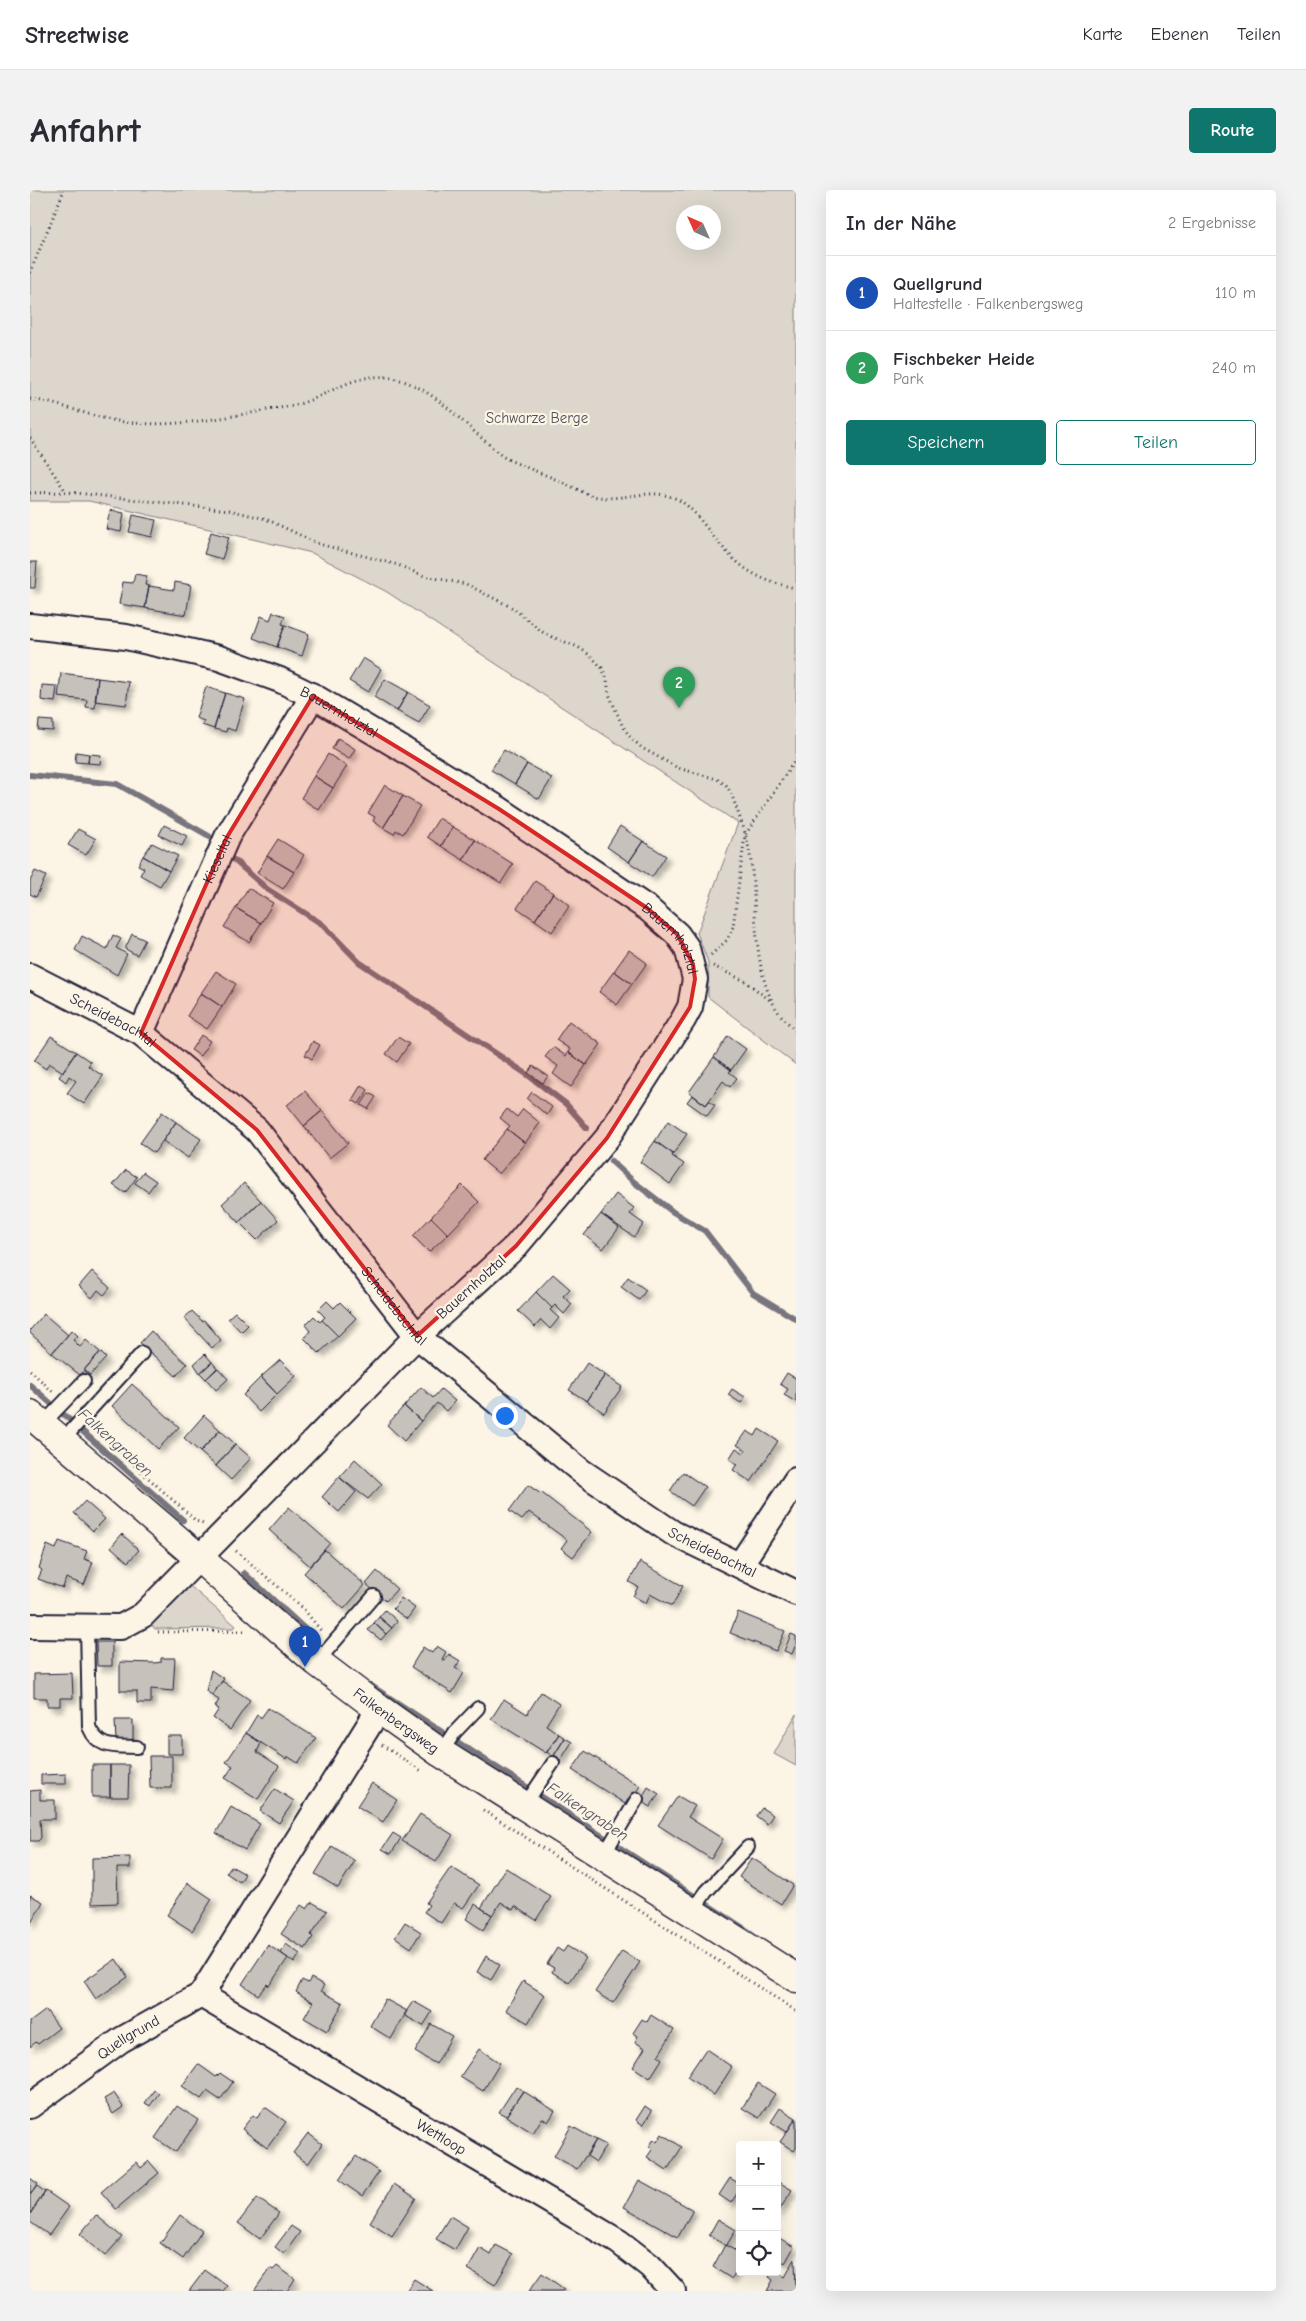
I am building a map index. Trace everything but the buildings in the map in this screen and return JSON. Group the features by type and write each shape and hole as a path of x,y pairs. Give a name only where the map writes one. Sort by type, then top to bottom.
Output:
{"street":[{"name":"Bauernholztal","path":"30,626 126,637 219,658 280,680 313,696 499,809 647,908 677,934 699,962 690,1007 607,1138 516,1246 417,1336 143,1614 121,1626"},
{"name":"Kieseltal","path":"141,1033 227,837 313,696"},
{"name":"Scheidebachtal","path":"30,976 141,1033 257,1130 417,1336 581,1471 673,1533 796,1593"},
{"name":"Falkenbergsweg","path":"61,1419 199,1558 274,1624 324,1653 379,1709 447,1744 697,1904 796,1978"},
{"path":"740,1565 796,1480"},
{"path":"30,1626 121,1626"},
{"name":"Quellgrund","path":"30,2106 121,2040 201,1995 379,1709"},
{"name":"Wettloop","path":"201,1995 619,2242 650,2266 673,2291"}],"lane":[{"path":"61,1419 142,1353"},
{"path":"61,1419 84,1381"},
{"path":"324,1653 374,1596"},
{"path":"87,1626 89,1727 93,1738 101,1743 136,1748"},
{"path":"447,1744 478,1708"},
{"path":"530,1797 553,1763"},
{"path":"609,1848 637,1798"},
{"path":"697,1904 748,1847"}],"path":[{"path":"30,273 64,190"},
{"path":"30,399 46,401 113,420 146,423 185,422 294,406 366,376 387,376 426,391 504,457 593,496 624,498 646,493 662,494 678,500 694,513 729,557 742,568 781,585 796,588"},
{"path":"30,438 67,492"},
{"path":"30,493 67,492 228,510 266,519 319,544 398,565 424,576 466,584 513,608 545,634 578,647 591,656 602,668 607,679 609,694 622,725 642,748 678,768 717,779 726,784 750,854 758,941 765,982 772,1002"},
{"path":"699,962 719,950 734,927 745,835 796,759"},
{"path":"699,962 746,981 772,1002 796,1031"},
{"path":"30,1370 61,1419 196,1521 222,1533 239,1554 302,1608 324,1653"},
{"path":"121,1626 134,1632 248,1631 274,1624"}],"highlighted area":[{"path":"313,696 499,809 647,908 677,934 693,964 695,979 690,1007 607,1138 516,1246 417,1336 257,1130 141,1033 227,837"}],"green space":[{"name":"Schwarze Berge","path":"30,190 796,190 796,1065 708,997 708,962 697,933 738,823 387,592 312,553 89,501 30,501"},
{"path":"190,1586 236,1626 234,1628 155,1629 149,1622 184,1587"},
{"path":"796,1714 796,1766 774,1754"}],"waterway":[{"path":"30,775 117,784 209,836"},
{"path":"234,860 267,889 322,924 359,962 528,1075 566,1104 587,1128"},
{"path":"611,1161 634,1182 673,1212 705,1231 753,1293 796,1319"},
{"name":"Falkengraben","path":"30,1385 183,1520"},
{"name":"Falkengraben","path":"244,1573 308,1632"},
{"name":"Falkengraben","path":"370,1685 751,1933"}],"place":[{"name":"Fischbeker Heide","path":"679,708"},
{"name":"Quellgrund","path":"305,1667"}]}
